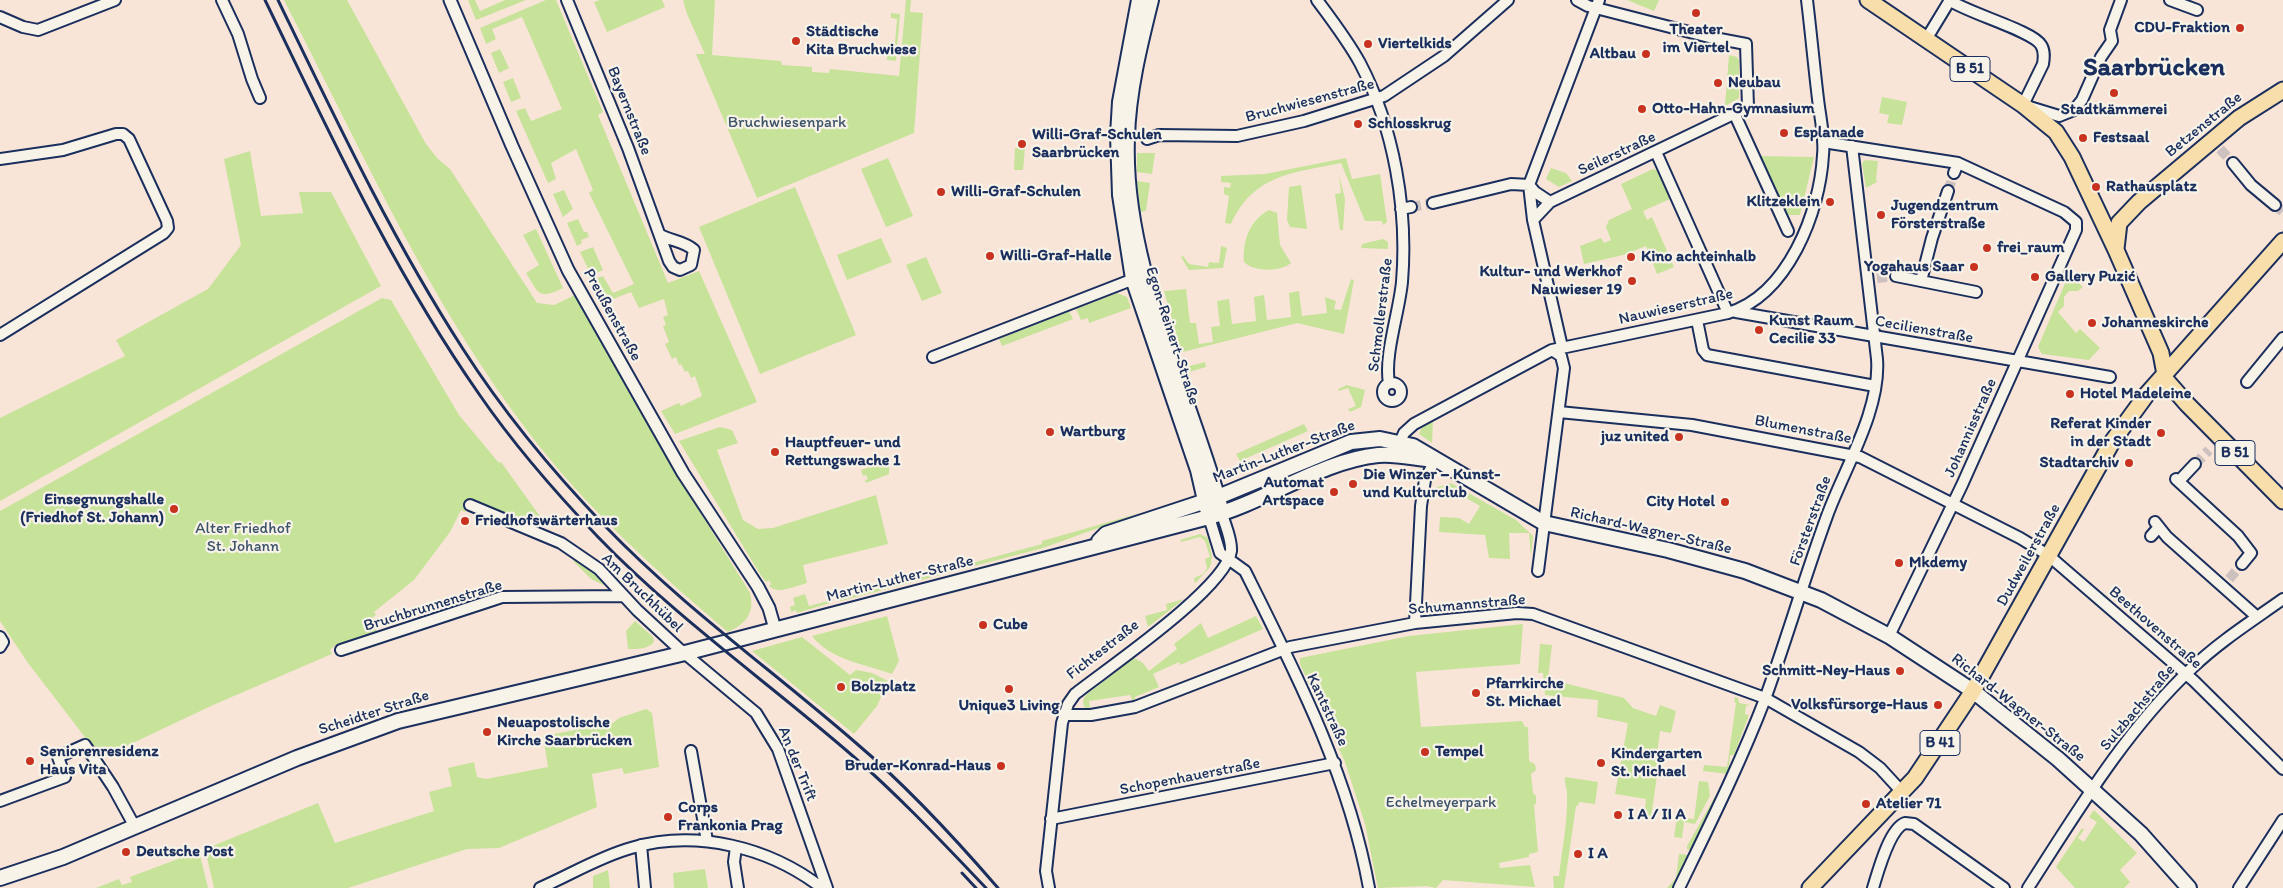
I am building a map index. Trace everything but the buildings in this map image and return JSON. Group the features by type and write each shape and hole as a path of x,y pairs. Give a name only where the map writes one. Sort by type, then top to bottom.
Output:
{"main road":[{"name":"Egon-Reinert-Straße","path":"1139,0 1127,56 1118,135 1120,195 1139,277 1174,402 1198,470 1212,499"},
{"name":"Egon-Reinert-Straße","path":"1151,0 1138,58 1127,137 1130,194 1140,252 1139,277 1212,499"},
{"name":"B 51","path":"1868,0 2023,105 2050,126 2063,140 2116,250 2160,353 2164,374 2175,392 2283,501"},
{"name":"Betzenstraße","path":"2116,250 2119,223 2150,192 2217,144 2250,110 2283,90"},
{"name":"Dudweilerstraße","path":"1810,888 1902,792 1930,758 1973,691 2112,442 2146,394 2283,241"},
{"name":"Martin-Luther-Straße","path":"1093,547 1106,534 1212,499 1351,442 1373,439 1400,442 1423,449 1435,460"},
{"name":"Martin-Luther-Straße","path":"774,629 1216,516 1354,459 1396,455 1435,460"},
{"name":"Richard-Wagner-Straße","path":"1435,460 1544,523 1708,560 1800,592 1889,636 1973,691 2091,788 2141,834 2189,888"},
{"path":"1212,499 1216,516"},
{"name":"Scheidter Straße","path":"0,878 55,860 297,758 398,721 685,653 774,629"}],"street":[{"path":"0,17 23,27 38,30 115,0"},
{"path":"222,0 238,34 260,98"},
{"name":"Preußenstraße","path":"450,0 512,146 568,270 683,473 758,587 768,608 774,629"},
{"name":"Bayernstraße","path":"567,0 628,148 660,235"},
{"name":"Schmollerstraße","path":"1317,0 1354,53 1376,98 1406,208 1402,282 1388,364 1389,384"},
{"name":"Bruchwiesenstraße","path":"1148,139 1159,135 1237,136 1304,121 1391,93 1444,56 1508,0"},
{"path":"1538,571 1564,361 1557,349 1533,220 1529,185 1597,4 1577,0"},
{"name":"Nauwieserstraße","path":"1400,442 1404,433 1419,420 1557,349 1731,312 1752,302 1769,288 1797,250 1811,214 1820,181 1823,142 1807,0"},
{"path":"1930,33 1950,0 1971,12 2029,35 2041,44 2045,57 2023,105 2059,116 2068,114 2078,106 2101,57 2112,40 2110,30 2121,0"},
{"path":"2170,0 2197,10"},
{"name":"Seilerstraße","path":"1550,202 1735,115 1748,107 1746,44 1597,4"},
{"path":"1735,115 1788,231"},
{"path":"0,159 63,150 116,134 123,134 129,139 167,221 168,228 164,233 0,335"},
{"path":"1823,142 1852,146"},
{"name":"Johannisstraße","path":"1852,146 1956,168 2012,188 2069,216 2076,222 2076,230 1953,504 1889,636"},
{"name":"Försterstraße","path":"1679,888 1730,783 1765,698 1827,515 1860,440 1875,386 1878,369 1852,146"},
{"path":"1656,152 1731,312"},
{"path":"2233,163 2251,185 2275,205"},
{"path":"1434,202 1514,184 1529,185"},
{"path":"1529,185 1534,192 1550,202 1533,220"},
{"path":"1921,281 1932,238 1948,191"},
{"path":"1896,276 1976,292"},
{"path":"934,357 1139,277"},
{"name":"Cecilienstraße","path":"1731,312 1760,314 2016,362 2110,376"},
{"path":"1697,320 1703,350 1707,355 1875,386"},
{"path":"2246,382 2283,338"},
{"name":"Blumenstraße","path":"1559,412 1692,425 1853,454 1953,504 2048,555"},
{"path":"1415,623 1421,506 1425,480 1435,460"},
{"path":"2195,464 2177,480 2238,536 2251,553 2242,564"},
{"name":"Am Bruchhübel","path":"470,505 562,543 599,569 624,596 685,653"},
{"path":"1216,516 1220,553 1229,559"},
{"path":"2151,536 2157,525 2226,582 2256,616"},
{"name":"Beethovenstraße","path":"2048,555 2185,674 2283,769"},
{"name":"Kantstraße","path":"1229,559 1245,571 1335,762 1360,842 1369,888"},
{"name":"Fichtestraße","path":"1049,888 1046,871 1064,715 1075,694 1205,592 1229,559"},
{"name":"Bruchbrunnenstraße","path":"341,650 502,597 624,596"},
{"name":"Sulzbachstraße","path":"2028,888 2091,788 2185,674 2256,616 2283,599"},
{"name":"Schumannstraße","path":"1064,715 1091,715 1135,707 1282,649 1415,623 1517,613 1533,614 1765,698 1859,752 1880,768 1902,792"},
{"path":"0,637 3,642 0,647"},
{"name":"An der Trift","path":"685,653 756,713 772,736 827,888"},
{"path":"0,801 65,777 58,758 85,745 113,786 135,827"},
{"path":"691,751 707,841"},
{"name":"Schopenhauerstraße","path":"1051,819 1335,762"},
{"path":"2239,888 2283,820"},
{"path":"1873,888 1897,828 1901,824 1909,823 2004,888"},
{"path":"540,888 609,856 640,845 684,840 707,841 736,847 781,862 822,888"},
{"path":"640,845 645,888"},
{"path":"736,847 734,862 738,888"}],"green space":[{"path":"284,0 347,0 426,144 437,158 450,169 537,303 554,305 575,295 679,478 750,593 750,612 740,625 728,632 675,586 598,513 551,461 529,433 493,383 427,277 368,167"},
{"path":"468,0 475,0 480,11 505,0 526,0 476,20"},
{"path":"546,0 556,0 603,112 598,115 668,283 699,271 757,402 675,434 661,411 679,403 681,406 702,396 695,376 691,378 688,371 685,372 681,364 679,365 676,357 672,359 665,344 669,342 663,326 666,325 663,317 668,315 664,299 639,308 631,292 603,303 593,280 603,276 613,293 634,284 589,193 593,190 576,149 551,163 556,179 548,183 516,111 525,108 531,121 562,109 522,17 492,29 496,39 486,44 480,28"},
{"path":"600,0 662,0 665,7 607,32 594,2"},
{"name":"Bruchwiesenpark","path":"683,0 715,0 712,55 781,61 782,65 812,67 812,72 829,73 830,69 899,76 906,0 911,0 910,12 923,13 914,133 757,198 696,54 705,54 687,14"},
{"path":"1627,0 1659,0 1654,11"},
{"path":"891,13 900,14 896,61 887,60 887,55 894,55 895,47 888,46 888,43 895,43 897,19 891,18"},
{"path":"500,49 509,68 499,73 491,53"},
{"path":"1729,55 1737,57 1739,61 1739,98 1725,106"},
{"path":"513,78 521,98 511,102 503,82"},
{"path":"1882,97 1907,102 1902,125 1887,123 1889,115 1879,113"},
{"path":"1015,148 1025,148 1023,170 1014,170"},
{"path":"250,151 261,216 303,213 299,192 331,192 381,286 0,501 0,418 125,356 116,340 208,289 241,245 224,159"},
{"path":"1137,153 1155,153 1152,174 1137,172"},
{"path":"1759,156 1814,157 1800,215 1787,215"},
{"path":"888,158 913,216 886,227 861,169"},
{"path":"1346,158 1352,179 1380,174 1387,222 1383,225 1382,221 1365,221 1341,163 1291,174 1263,185 1240,207 1231,224 1225,223 1229,196 1224,194 1224,187 1230,188 1231,183 1221,182 1221,176 1265,174"},
{"path":"1865,160 1878,161 1877,182 1866,188 1862,163"},
{"path":"1551,168 1566,173 1572,181 1559,187 1546,179"},
{"path":"1653,169 1658,171 1670,199 1643,211 1647,220 1652,217 1674,267 1657,274 1646,246 1623,255 1584,264 1580,246 1601,238 1604,243 1611,240 1606,227 1609,220 1632,209 1621,184"},
{"path":"1339,175 1345,199 1343,230 1340,230 1335,194 1341,193"},
{"path":"1137,181 1150,183 1146,211 1140,212"},
{"path":"1301,185 1307,229 1290,227 1287,220 1289,187"},
{"path":"795,187 856,335 760,374 699,227"},
{"path":"564,190 573,209 563,217 553,194"},
{"path":"1269,210 1277,213 1280,245 1291,263 1281,268 1267,270 1254,268 1244,262 1244,246 1252,225 1262,214"},
{"path":"578,219 584,232 587,232 589,237 581,240 582,243 577,246 567,223"},
{"path":"536,229 563,288 548,294 540,293 526,273 539,265 523,235"},
{"path":"881,238 892,262 847,280 837,255"},
{"path":"1383,239 1388,242 1388,249 1361,248 1362,244"},
{"path":"1221,246 1227,248 1223,268 1189,270 1181,257 1183,256 1189,264 1208,267 1209,262 1219,263"},
{"path":"593,247 603,270 591,275 580,252"},
{"path":"926,257 942,293 922,301 906,265"},
{"path":"2069,274 2083,287 2078,291 2069,291 2064,297 2064,306 2058,312 2076,333 2080,329 2100,348 2089,360 2042,354 2038,347"},
{"path":"1351,279 1354,280 1344,334 1297,323 1179,353 1177,337 1164,291 1186,289 1190,323 1196,323 1199,344 1213,342 1211,327 1220,326 1217,301 1229,299 1232,324 1256,321 1254,297 1264,295 1267,320 1291,317 1289,293 1299,291 1302,316 1327,313 1325,297 1336,301 1334,309 1341,310"},
{"path":"1117,293 1127,297 1131,308 1089,323 1088,318 1081,320 1076,309"},
{"name":"Alter Friedhof St. Johann","path":"382,298 391,300 459,415 499,463 501,462 542,519 537,528 472,502 465,512 461,510 450,532 414,580 374,612 376,615 368,621 378,632 334,646 330,650 332,654 213,705 101,758 28,663 0,621 0,511"},
{"path":"1069,311 1073,319 1002,346 999,339"},
{"path":"1205,362 1206,367 1189,372 1191,378 1185,380 1182,368"},
{"path":"1347,385 1365,390 1361,407 1350,412 1348,409 1356,406 1348,388 1339,391 1338,389"},
{"path":"1433,420 1432,443 1419,434 1422,427"},
{"path":"1304,424 1308,431 1240,461 1236,454"},
{"path":"720,427 732,430 738,443 717,450 743,520 758,529 773,528 876,495 888,544 803,565 807,583 782,590 773,589 769,586 771,584 769,580 766,582 760,574 679,441"},
{"path":"1369,444 1395,447 1364,449 1239,502 1238,499 1312,463"},
{"path":"884,462 889,465 889,474 866,483 865,480 868,479 866,475 863,476 861,470"},
{"path":"1451,483 1516,520 1533,536 1531,557 1529,533 1509,533 1510,559 1489,558 1485,535 1439,532 1440,517 1459,518 1469,524 1480,506 1466,498 1464,500 1459,497 1432,498 1435,488"},
{"path":"1140,513 1043,548 841,601 839,599 1042,544 1042,541"},
{"path":"1200,534 1208,538 1212,557 1210,567 1195,584 1194,578 1203,574 1207,568 1205,559 1210,557 1205,541 1200,537 1181,542 1180,540"},
{"path":"577,558 602,574 610,588 591,579 573,561"},
{"path":"805,594 809,606 828,601 830,603 797,613 796,610 791,612 790,607 795,605 793,598"},
{"path":"1184,599 1148,627 1145,616 1167,610 1166,604"},
{"path":"887,616 899,661 892,674 838,656 828,651 812,636"},
{"path":"1256,616 1263,629 1180,665 1179,662 1153,674 1159,687 1135,697 1135,700 1133,701 1130,695 1089,701 1090,709 1084,707 1083,700 1086,695 1134,658 1143,663 1149,671 1177,649 1174,644 1201,623 1208,638"},
{"path":"635,621 653,637 654,642 645,648 628,649 626,631"},
{"name":"Echelmeyerpark","path":"1523,624 1520,664 1416,672 1421,727 1522,721 1525,727 1528,727 1529,761 1535,764 1536,770 1531,774 1533,793 1536,796 1536,804 1534,805 1538,852 1529,854 1529,857 1499,863 1500,868 1530,865 1535,887 1443,880 1436,888 1427,886 1378,888 1365,824 1345,762 1300,664 1300,658 1409,636"},
{"path":"802,637 850,675 856,670 872,673 888,681 877,706 854,734 752,651"},
{"path":"1540,644 1552,645 1548,679 1624,698 1633,708 1656,716 1660,705 1676,711 1671,733 1660,731 1657,754 1660,755 1651,817 1644,816 1646,799 1615,794 1628,723 1597,717 1598,700 1545,695 1543,673 1538,673"},
{"path":"1735,697 1738,698 1739,703 1750,705 1746,706 1745,714 1749,715 1734,755 1730,755 1728,774 1703,771 1704,765 1727,767 1736,703 1734,702"},
{"path":"646,709 652,713 659,767 624,774 622,768 592,774 597,807 499,848 467,849 348,888 214,888 205,849 318,803 335,843 434,811 429,792 452,786 448,768 474,762 477,777 486,779 548,767 543,736 613,723 619,718"},
{"path":"1565,777 1598,782 1595,804 1579,802 1578,806 1576,806 1564,888 1554,888 1553,876 1559,876 1566,825 1567,794"},
{"path":"1699,781 1708,782 1710,796 1695,824 1684,822 1682,838 1674,837 1677,817 1694,819"},
{"path":"1714,798 1716,799 1675,888 1667,888 1676,878 1679,854 1688,855 1690,850 1687,849 1687,846"},
{"path":"2094,810 2137,853 2120,870 2130,882 2124,888 2075,888 2056,867 2082,828 2084,830 2078,838 2084,842 2097,822 2089,817"},
{"path":"199,851 208,888 96,888 119,879 122,885 132,882 130,877"},
{"path":"705,869 708,888 674,888 673,873"},
{"path":"608,870 610,888 593,888 593,876"}],"tunnel":[{"path":"2220,149 2233,163"},
{"path":"1948,191 1954,173"},
{"path":"1411,207 1433,203"},
{"path":"2275,205 2283,212"},
{"path":"1877,278 1896,276"},
{"path":"2195,464 2209,450"},
{"path":"2229,579 2242,564"}],"railway":[{"path":"265,0 364,201 418,299 479,394 521,450 566,503 628,567 691,623 822,730 888,788 986,888"},
{"path":"278,0 365,178 412,265 479,373 530,441 586,506 634,555 696,611 824,716 894,777 965,850 998,888"},
{"path":"962,873 976,888"}],"place":[{"name":"Theater im Viertel","path":"1696,13"},
{"name":"CDU-Fraktion","path":"2240,28"},
{"name":"Städtische Kita Bruchwiese","path":"796,41"},
{"name":"Viertelkids","path":"1368,44"},
{"name":"Altbau","path":"1646,54"},
{"name":"Neubau","path":"1718,83"},
{"name":"Stadtkämmerei","path":"2114,93"},
{"name":"Otto-Hahn-Gymnasium","path":"1642,109"},
{"name":"Schlosskrug","path":"1358,124"},
{"name":"Esplanade","path":"1784,133"},
{"name":"Festsaal","path":"2083,138"},
{"name":"Willi-Graf-Schulen Saarbrücken","path":"1022,144"},
{"name":"Rathausplatz","path":"2096,187"},
{"name":"Willi-Graf-Schulen","path":"941,192"},
{"name":"Klitzeklein","path":"1830,202"},
{"name":"Jugendzentrum Försterstraße","path":"1881,215"},
{"name":"frei_raum","path":"1987,248"},
{"name":"Willi-Graf-Halle","path":"990,256"},
{"name":"Kino achteinhalb","path":"1631,257"},
{"name":"Yogahaus Saar","path":"1974,267"},
{"name":"Gallery Puzić","path":"2035,277"},
{"name":"Kultur- und Werkhof Nauwieser 19","path":"1632,281"},
{"name":"Johanneskirche","path":"2092,323"},
{"name":"Kunst Raum Cecilie 33","path":"1759,330"},
{"name":"Hotel Madeleine","path":"2070,394"},
{"name":"Wartburg","path":"1050,432"},
{"name":"Referat Kinder in der Stadt","path":"2161,433"},
{"name":"juz united","path":"1679,437"},
{"name":"Hauptfeuer- und Rettungswache 1","path":"775,452"},
{"name":"Stadtarchiv","path":"2129,463"},
{"name":"Die Winzer – Kunst- und Kulturclub","path":"1353,484"},
{"name":"Automat Artspace","path":"1334,492"},
{"name":"City Hotel","path":"1725,502"},
{"name":"Einsegnungshalle (Friedhof St. Johann)","path":"174,509"},
{"name":"Friedhofswärterhaus","path":"465,521"},
{"name":"Mkdemy","path":"1899,563"},
{"name":"Cube","path":"983,625"},
{"name":"Schmitt-Ney-Haus","path":"1900,671"},
{"name":"Bolzplatz","path":"841,687"},
{"name":"Unique3 Living","path":"1009,689"},
{"name":"Pfarrkirche St. Michael","path":"1476,693"},
{"name":"Volksfürsorge-Haus","path":"1938,705"},
{"name":"Neuapostolische Kirche Saarbrücken","path":"487,732"},
{"name":"Tempel","path":"1425,752"},
{"name":"Seniorenresidenz Haus Vita","path":"30,761"},
{"name":"Kindergarten St. Michael","path":"1601,763"},
{"name":"Bruder-Konrad-Haus","path":"1001,766"},
{"name":"Atelier 71","path":"1866,804"},
{"name":"I A / II A","path":"1618,815"},
{"name":"Corps Frankonia Prag","path":"668,817"},
{"name":"Deutsche Post","path":"126,852"},
{"name":"I A","path":"1578,854"}],"district":[{"name":"Saarbrücken","path":"2154,68"}]}
